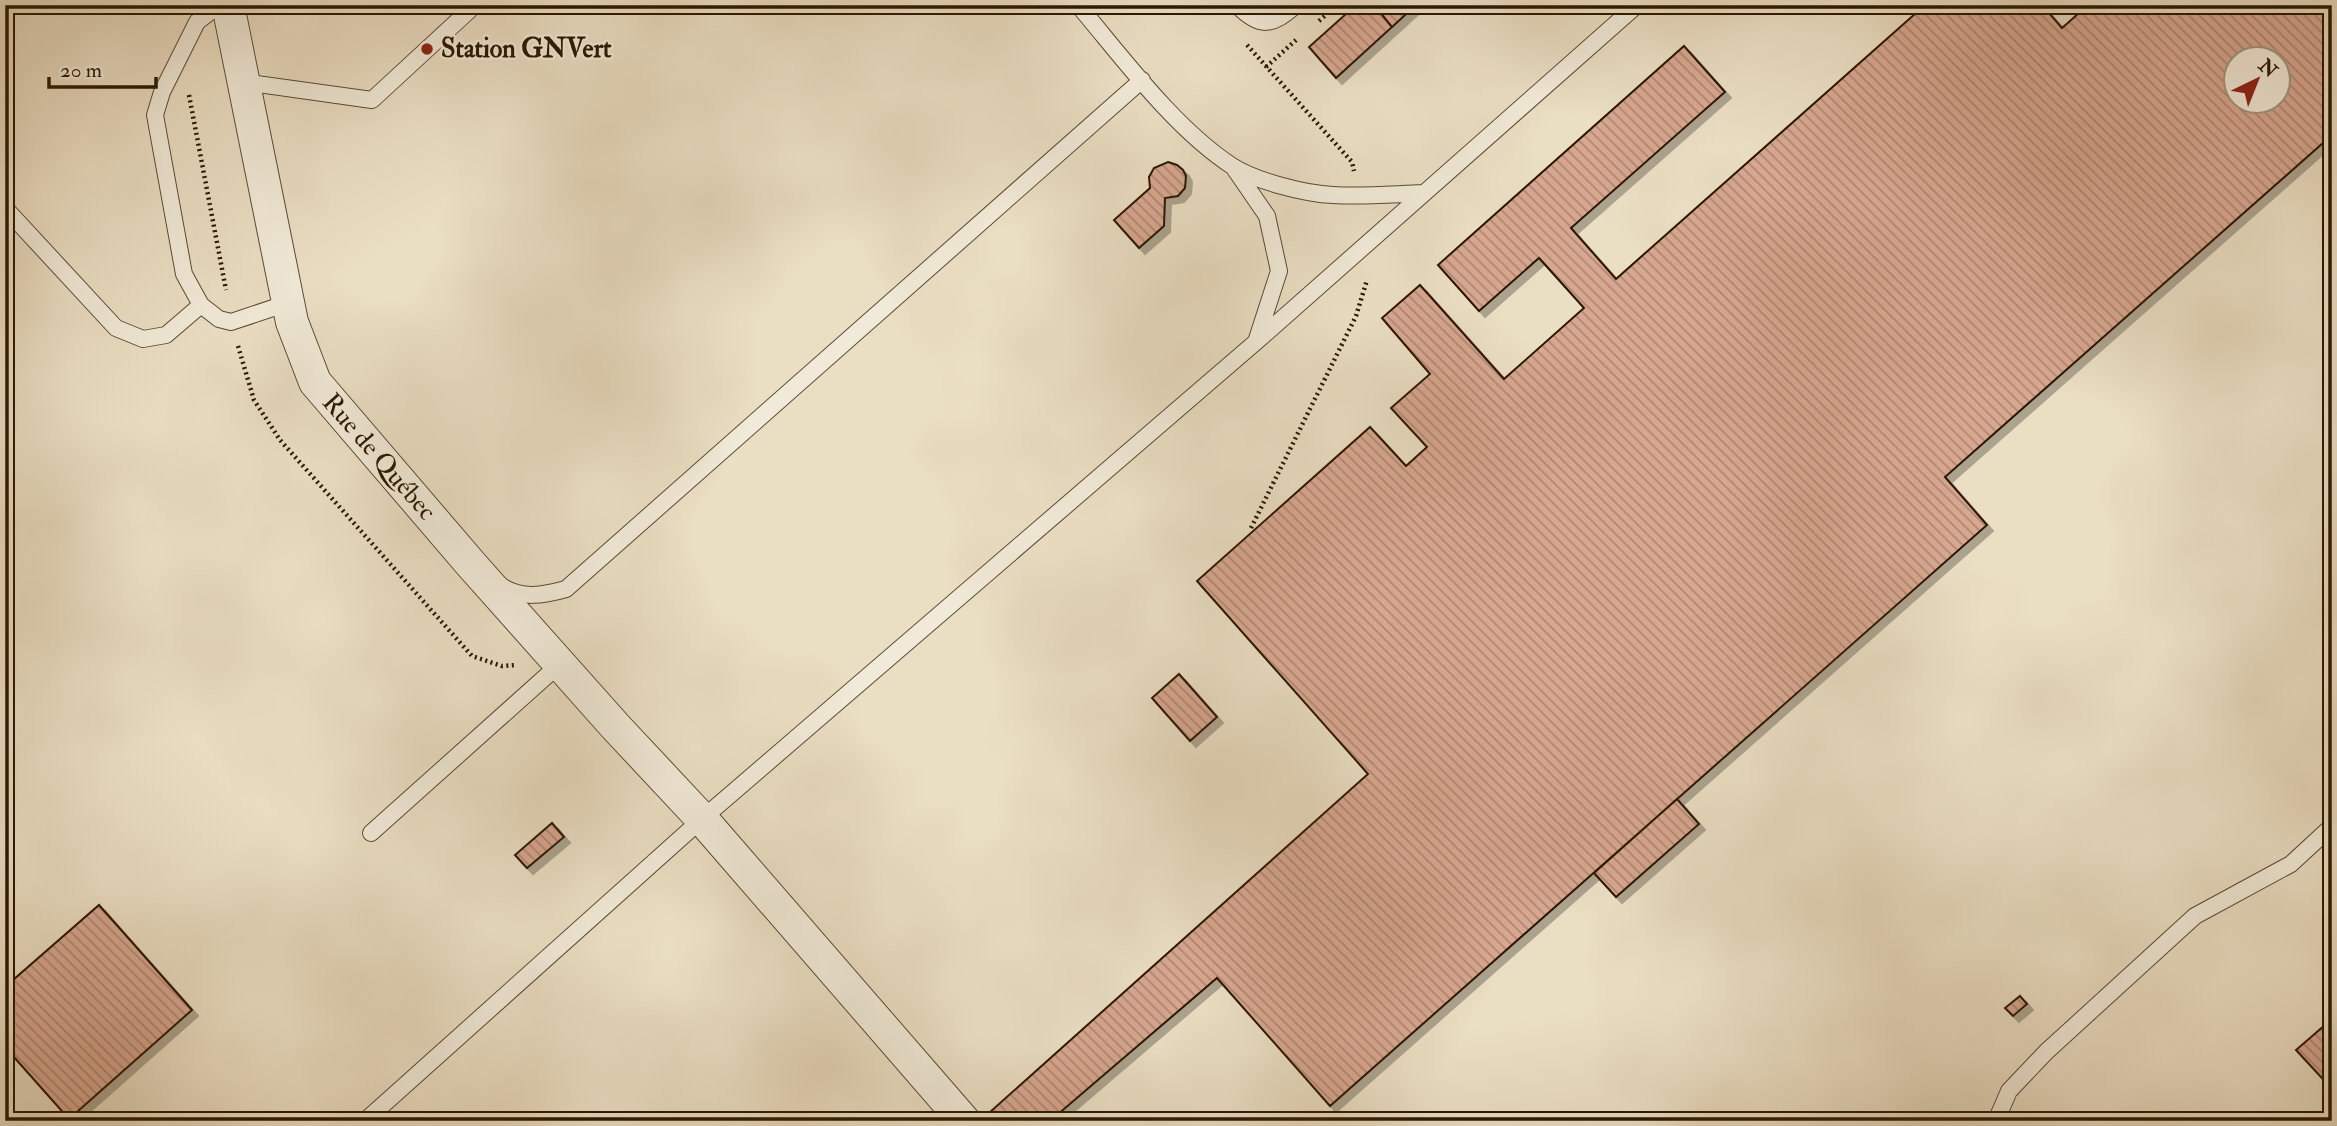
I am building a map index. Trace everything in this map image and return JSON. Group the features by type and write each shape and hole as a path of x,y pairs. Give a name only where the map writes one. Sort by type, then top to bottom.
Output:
{"street":[{"name":"Rue de Québec","path":"228,5 292,323 315,382 470,563 702,820 964,1121"}],"lane":[{"path":"219,5 197,22 162,92 155,115 184,274 201,304 219,319 231,322 288,303"},
{"path":"243,82 372,100 475,5"},
{"path":"1077,5 1142,80 1203,144 1234,168 1282,187 1332,195 1423,193"},
{"path":"1237,5 1250,19 1266,22 1284,16 1296,5"},
{"path":"365,1121 702,820 1256,341 1637,5"},
{"path":"470,563 506,589 527,595 566,589 1142,80"},
{"path":"1234,168 1267,216 1279,271 1256,341"},
{"path":"5,208 116,328 143,340 166,335 201,304"},
{"path":"371,833 561,663"},
{"path":"1996,1121 2009,1091 2046,1052 2195,916 2291,864 2332,827"}],"building":[{"path":"1356,5 1374,5 1392,27 1336,78 1309,47"},
{"path":"1374,5 1416,5 1392,27"},
{"path":"1925,5 2042,5 2062,28 2088,5 2332,5 2332,135 1945,477 1987,525 1330,1106 1217,978 1050,1121 980,1121 1368,774 1197,581 1370,427 1406,466 1427,447 1391,408 1430,374 1382,318 1420,285 1504,379 1584,308 1539,258 1479,311 1438,265 1684,46 1725,92 1571,228 1616,279"},
{"path":"1168,162 1183,170 1186,176 1185,188 1178,196 1165,198 1164,226 1139,248 1114,220 1150,188 1149,177 1154,168"},
{"path":"1179,674 1217,717 1190,741 1152,698"},
{"path":"1677,799 1699,824 1616,897 1594,873"},
{"path":"552,823 564,837 527,868 515,855"},
{"path":"99,905 192,1010 69,1119 5,1047 5,987"},
{"path":"2020,996 2027,1004 2013,1016 2005,1008"},
{"path":"2332,1019 2332,1089 2296,1050"}],"place":[{"name":"Station GNVert","path":"427,49"}]}
